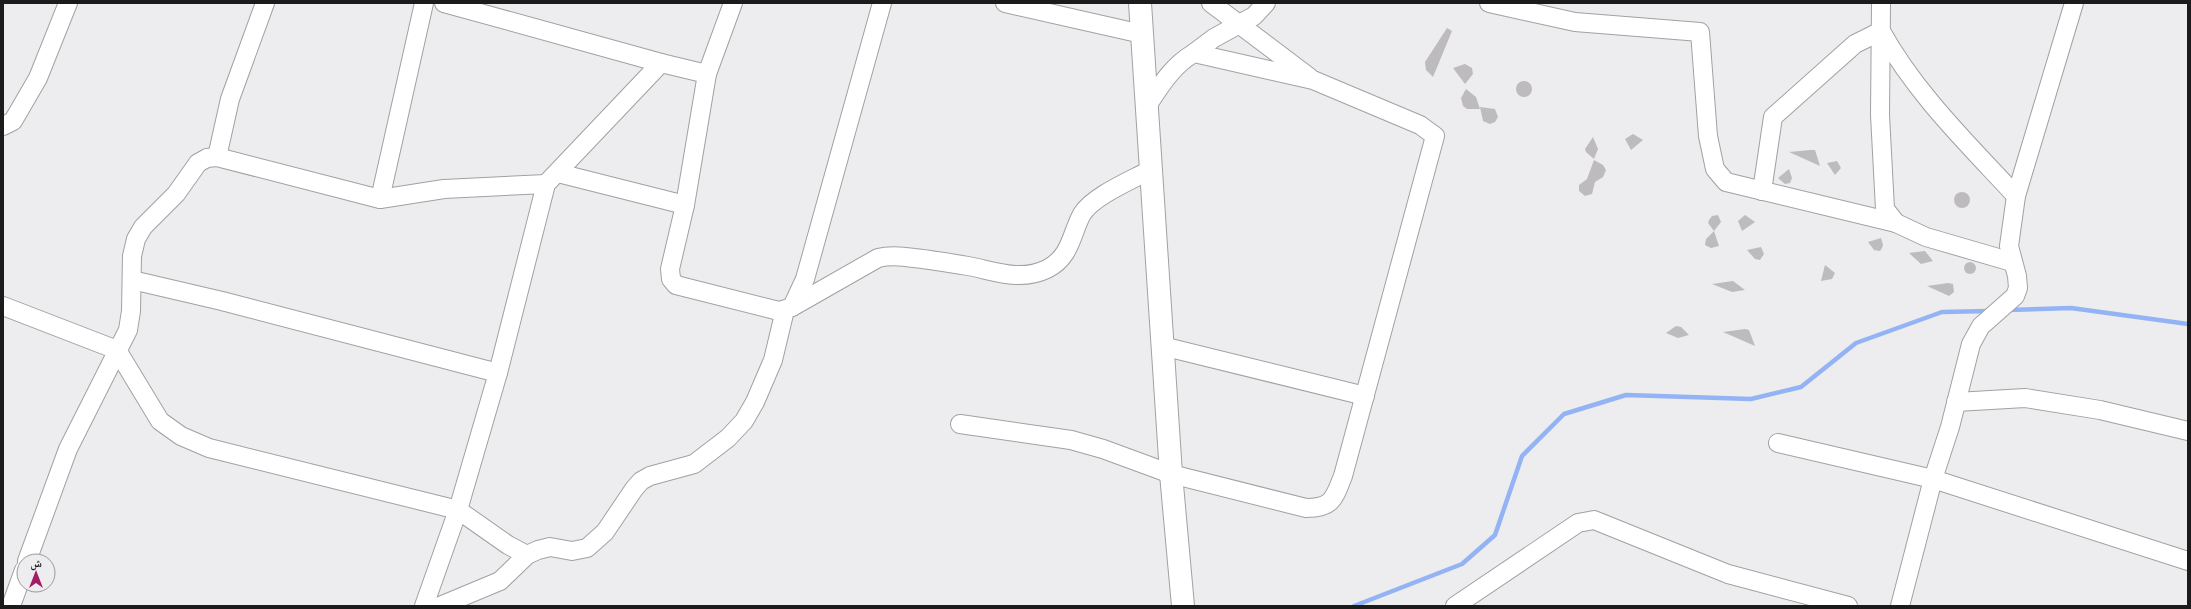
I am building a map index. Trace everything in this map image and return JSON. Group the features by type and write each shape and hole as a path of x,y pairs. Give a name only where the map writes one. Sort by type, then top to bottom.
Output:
{"street":[{"path":"3,126 13,120 38,78 68,3"},
{"path":"217,157 230,99 265,3"},
{"path":"380,199 424,3"},
{"path":"444,3 661,63 707,74"},
{"path":"734,3 707,74 686,205 670,269 671,279 676,285 774,311 788,308 878,258 889,255 933,260 1006,276 1026,275 1048,268 1063,256 1076,233 1082,214 1094,202 1150,170"},
{"path":"440,606 500,581 527,555 550,547 572,551 588,548 605,532 641,481 650,476 694,464 728,438 744,421 755,402 773,360 788,308 805,279 882,3"},
{"path":"1005,3 1142,34"},
{"path":"1140,3 1171,474 1183,606"},
{"path":"1211,3 1312,80"},
{"path":"1147,106 1168,73 1181,61 1237,24 1254,16 1266,3"},
{"path":"1489,3 1575,22 1700,32 1708,136 1715,169 1726,182 1896,223 1926,237 2012,262"},
{"path":"1881,3 1880,115 1883,187 1885,209 1896,223"},
{"path":"1900,606 1932,479 1956,402 1971,344 1981,326 2015,296 2018,288 2017,276 2012,262 2009,246 2016,196 2074,3"},
{"path":"1762,191 1773,117 1855,44 1881,31"},
{"path":"1881,31 1898,62 1937,110 2016,196"},
{"path":"960,424 1071,440 1103,449 1171,474 1306,508 1321,508 1332,501 1343,476 1435,136 1420,125 1312,80 1194,53"},
{"path":"424,606 458,510 552,179 661,63"},
{"path":"30,553 68,449 116,350 128,330 131,310 133,250 136,239 143,227 176,194 198,163 207,158 217,157 380,199 444,189 552,179 686,205"},
{"path":"132,280 222,300 498,373"},
{"path":"3,306 116,350 160,421 181,436 208,448 458,510 508,545 527,555"},
{"path":"1162,346 1365,396"},
{"path":"1956,402 2025,398 2100,410 2188,431"},
{"path":"1778,443 1932,479 2188,561"},
{"path":"1455,606 1578,523 1594,520 1728,574 1848,606"},
{"path":"11,606 16,592"}],"building":[{"path":"1447,28 1452,31 1433,77 1426,70 1425,62"},
{"path":"1465,64 1472,68 1473,74 1465,84 1453,68"},
{"path":"1521,81 1527,81 1532,86 1530,95 1527,97 1521,97 1516,92 1516,86"},
{"path":"1466,89 1476,97 1480,109 1467,109 1463,106 1461,98"},
{"path":"1480,107 1495,109 1498,117 1495,122 1490,124 1483,121"},
{"path":"1633,134 1643,140 1631,150 1625,139"},
{"path":"1593,137 1598,149 1594,159 1586,152 1585,149"},
{"path":"1815,150 1820,166 1789,152"},
{"path":"1594,160 1603,165 1606,170 1603,177 1595,182 1592,194 1585,196 1579,191 1579,185 1587,179"},
{"path":"1837,161 1841,168 1835,175 1827,163"},
{"path":"1789,169 1792,178 1790,183 1785,184 1778,178"},
{"path":"1959,192 1965,192 1970,197 1968,206 1965,208 1959,208 1954,203 1954,197"},
{"path":"1718,215 1721,222 1714,231 1708,223 1712,216"},
{"path":"1745,215 1755,222 1742,231 1738,221"},
{"path":"1714,231 1719,246 1711,248 1705,245 1706,239"},
{"path":"1881,238 1883,245 1882,248 1880,251 1874,250 1868,242"},
{"path":"1761,247 1764,254 1760,260 1755,259 1747,250"},
{"path":"1925,251 1933,261 1921,264 1909,253"},
{"path":"1968,262 1972,262 1976,268 1972,274 1968,274 1964,270 1964,266"},
{"path":"1825,265 1835,273 1832,279 1821,281"},
{"path":"1733,281 1745,290 1732,292 1712,284"},
{"path":"1948,283 1953,284 1954,292 1949,296 1927,286"},
{"path":"1676,326 1681,327 1689,335 1678,338 1666,333"},
{"path":"1745,329 1749,330 1755,346 1723,332"}],"waterway":[{"path":"2007,310 2071,308 2188,324"},
{"path":"1354,606 1462,564 1495,535 1522,456 1564,414 1626,395 1751,399 1801,387 1856,343 1942,312 1989,311"}]}
